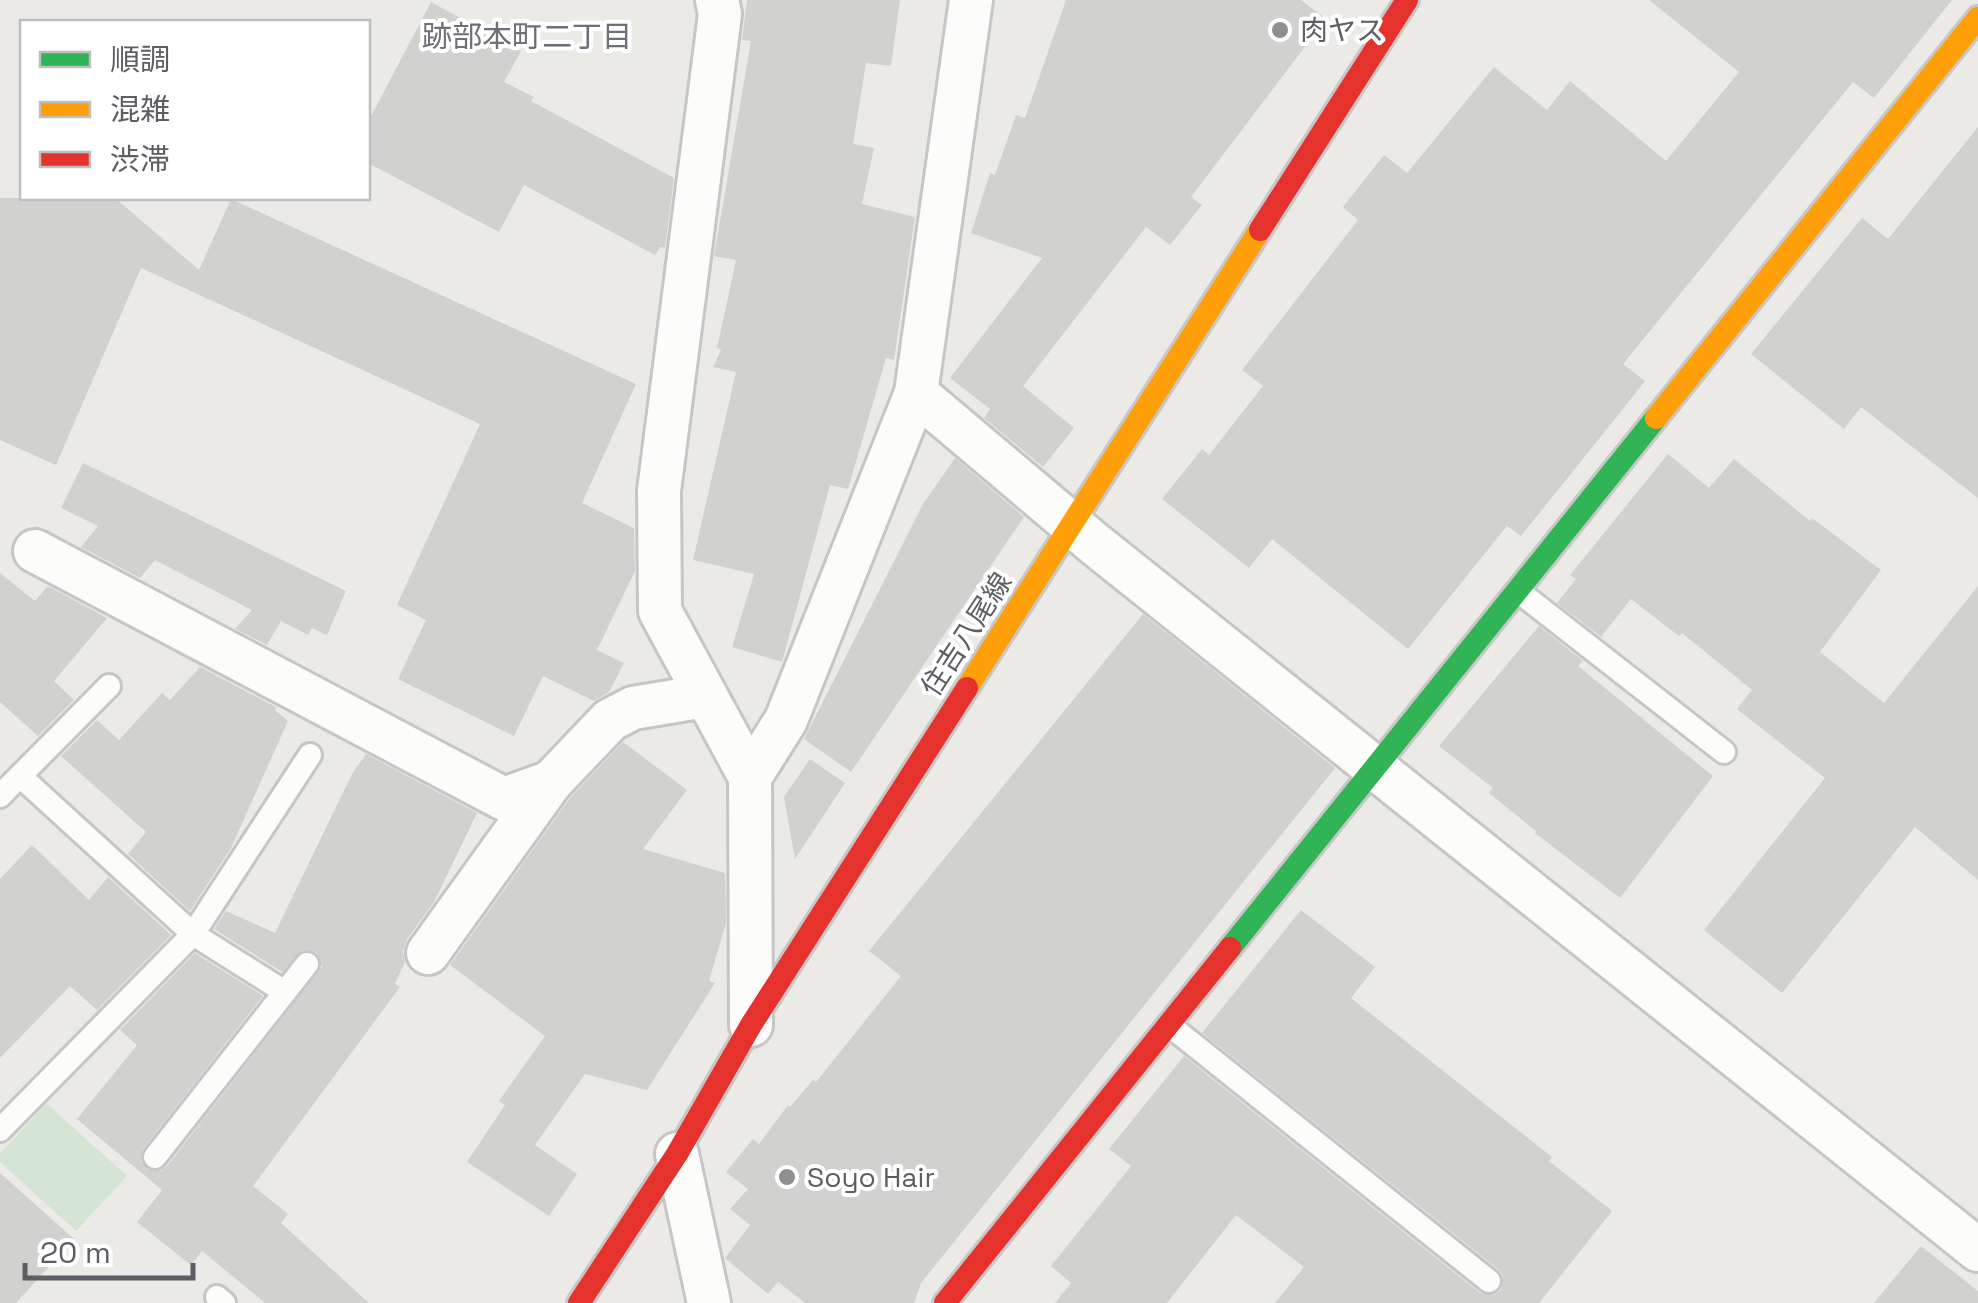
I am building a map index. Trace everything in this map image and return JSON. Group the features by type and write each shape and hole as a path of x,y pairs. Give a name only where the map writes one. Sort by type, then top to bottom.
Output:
{"street":[{"path":"717,0 720,14 659,491 660,612 750,776 751,1025"},
{"path":"750,776 786,720 916,394 971,0"},
{"name":"住吉八尾線","path":"579,1303 676,1154 751,1025 1408,0"},
{"path":"946,1303 1978,17 1959,0"},
{"path":"916,394 1374,770 1978,1250"},
{"path":"35,551 504,799 551,782"},
{"path":"428,954 551,782 610,720 633,708 705,696"},
{"path":"676,1154 709,1303"}],"lane":[{"path":"1518,591 1724,752"},
{"path":"0,796 109,686"},
{"path":"0,1130 193,934 310,755"},
{"path":"20,776 193,934 285,992"},
{"path":"155,1157 308,964"},
{"path":"1169,1025 1489,1282"}],"green space":[{"path":"46,1103 127,1176 76,1231 0,1162 0,1154"}],"building":[{"path":"747,0 900,0 891,66 866,63 853,144 874,148 862,204 915,217 894,360 886,358 848,489 830,485 782,662 732,647 754,574 693,560 736,372 713,367 721,350 717,348 736,260 714,256 751,41 742,40"},
{"path":"1066,0 1301,0 1326,19 1191,197 1202,205 1170,245 1146,227 1023,386 1074,428 1043,467 984,418 990,409 950,378 1042,258 971,233 990,173 995,175 1016,115 1025,118"},
{"path":"1649,0 1952,0 1874,98 1853,82 1623,364 1645,381 1521,536 1507,526 1408,649 1272,539 1249,568 1162,499 1202,449 1209,455 1263,386 1242,370 1358,220 1343,207 1384,155 1407,173 1494,67 1547,110 1570,81 1666,161 1739,72"},
{"path":"431,2 521,51 504,82 534,97 531,101 674,178 665,248 660,247 655,255 524,185 499,232 370,164 370,118"},
{"path":"1978,127 1978,498 1861,407 1844,429 1751,354 1862,218 1888,239"},
{"path":"0,198 117,200 199,270 233,200 636,384 582,503 634,528 635,571 597,650 624,663 609,692 594,701 543,676 514,736 398,679 426,620 397,605 480,424 141,268 56,465 0,440"},
{"path":"1668,454 1709,488 1734,459 1810,521 1812,518 1881,570 1820,652 1884,703 1978,586 1978,880 1915,827 1782,993 1704,930 1825,778 1737,709 1752,690 1682,633 1679,636 1631,599 1601,637 1557,603 1576,579 1570,575"},
{"path":"955,458 1024,517 851,772 804,739 923,504"},
{"path":"83,463 346,591 327,635 312,628 308,635 281,621 267,645 235,629 252,610 155,560 140,578 81,547 98,526 61,508"},
{"path":"0,573 35,601 48,586 107,618 54,681 74,700 38,736 0,702"},
{"path":"1143,614 1335,768 921,1283 914,1303 805,1303 778,1282 768,1294 725,1258 750,1225 730,1209 748,1189 726,1172 753,1139 759,1144 788,1105 813,1080 816,1082 901,976 869,951"},
{"path":"1539,626 1583,661 1578,666 1713,776 1620,898 1535,833 1489,793 1493,788 1439,746"},
{"path":"200,667 276,707 288,721 231,848 190,911 128,854 146,832 61,756 97,720 119,740 162,693 170,700"},
{"path":"623,742 687,790 643,849 725,873 726,923 709,981 715,983 647,1090 585,1074 535,1145 577,1174 549,1216 467,1162 505,1105 499,1101 545,1036 450,965 570,798"},
{"path":"366,754 477,813 434,902 407,939 405,962 395,984 400,987 253,1186 288,1214 281,1223 369,1303 265,1303 202,1251 191,1265 137,1222 162,1190 77,1119 137,1045 120,1030 195,953 263,996 143,1149 141,1162 147,1169 160,1171 167,1166 322,967 317,953 302,950 282,972 214,929 226,911 275,933 352,774"},
{"path":"810,759 845,783 795,859 784,797"},
{"path":"32,845 89,900 108,877 171,935 97,1010 70,986 0,1058 0,879"},
{"path":"1301,910 1375,967 1351,998 1552,1157 1549,1161 1612,1211 1539,1303 1275,1303 1304,1267 1236,1215 1167,1303 1055,1303 1071,1283 1051,1266 1131,1166 1109,1149 1184,1056 1480,1293 1494,1295 1501,1290 1503,1276 1498,1269 1202,1033"},
{"path":"0,1173 74,1239 16,1303 0,1303"},
{"path":"1921,1246 1978,1291 1978,1303 1874,1303"}],"traffic: fast":[{"path":"1230,948 1656,418"}],"traffic: slow":[{"path":"1656,418 1978,18"},
{"path":"967,688 1260,230"}],"traffic: jam":[{"path":"1260,230 1407,0"},
{"path":"579,1303 677,1154 751,1025 967,688"},
{"path":"945,1303 1230,948"}],"place":[{"name":"肉ヤス","path":"1280,30"},
{"name":"Soyo Hair","path":"787,1177"}],"district":[{"name":"跡部本町二丁目","path":"527,36"}]}
